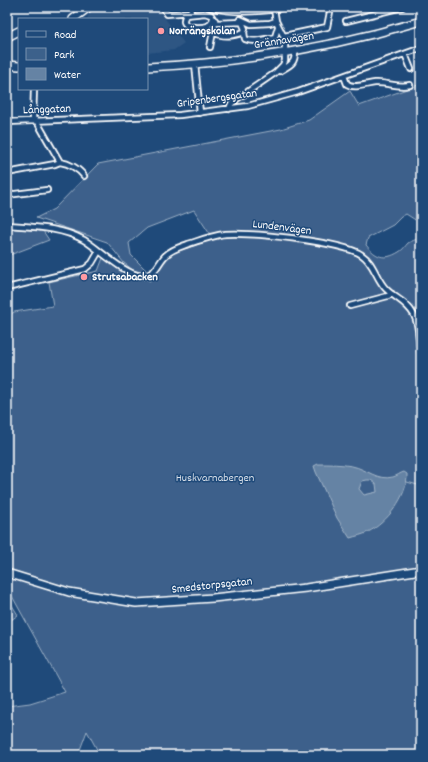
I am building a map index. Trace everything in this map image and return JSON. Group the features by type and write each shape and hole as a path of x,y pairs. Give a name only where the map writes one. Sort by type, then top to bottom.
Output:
{"street":[{"path":"74,18 89,7"},
{"path":"163,7 167,14 190,12 192,7"},
{"path":"210,7 237,11 287,7"},
{"path":"284,36 327,27 331,7"},
{"path":"346,21 402,7"},
{"path":"210,47 218,9"},
{"path":"237,11 245,29 245,39 248,40 275,37 279,28 274,9"},
{"path":"215,21 208,14 186,15 183,19 184,23 189,26 203,27 215,21 241,21 251,24 277,23"},
{"name":"Grännavägen","path":"148,67 195,64 285,54 358,38 421,21"},
{"path":"275,73 285,61 284,36 277,23"},
{"path":"7,38 18,32"},
{"path":"213,32 228,36 244,32"},
{"name":"Gripenbergsgatan","path":"88,118 200,113 248,106 276,99 421,48"},
{"path":"230,109 231,104 237,99 294,62 295,52"},
{"path":"405,54 411,69"},
{"path":"195,64 200,113"},
{"path":"7,65 18,66"},
{"path":"344,76 347,84 353,86 375,83 398,87 410,85"},
{"path":"34,90 34,120 60,162"},
{"name":"Långgatan","path":"7,122 88,118"},
{"path":"7,172 66,162 81,172 84,176"},
{"path":"7,195 47,190"},
{"name":"Lundenvägen","path":"7,225 40,228 75,236 84,240 134,274 145,276 154,271 161,260 173,250 219,234 236,233 284,237 357,252 369,262 382,284 392,294 406,303 414,315 421,354"},
{"path":"7,288 85,269 92,263 99,251"},
{"path":"350,306 392,294"},
{"name":"Smedstorpsgatan","path":"7,573 69,592 136,603 156,603 306,588 421,570"}],"shaded area":[{"name":"Norrängskolan","path":"98,7 156,7 184,43 174,50 148,53 148,18 87,18 90,12"}],"green space":[{"name":"Huskvarnabergen","path":"421,84 421,229 417,221 406,214 393,225 368,238 366,245 377,255 385,257 394,255 403,249 408,243 417,239 421,235 421,755 100,755 87,731 78,755 7,755 7,706 30,703 65,692 7,587 7,317 14,312 53,306 49,282 98,271 103,258 150,281 161,264 174,253 213,239 194,210 147,228 129,243 131,255 146,270 143,273 133,270 124,263 107,242 36,218 54,209 98,164 281,129 309,120 350,91 359,106"},
{"path":"7,228 43,231 49,240 7,256"},
{"path":"7,597 18,615 7,623"}],"water":[{"path":"318,464 340,464 357,467 377,476 387,478 394,477 404,472 407,474 404,491 395,508 382,522 366,533 350,538 337,518 314,466","holes":["371,480 376,484 377,492 364,495 359,489 362,481"]}],"waterway":[{"path":"407,482 421,486"}],"place":[{"name":"Norrängskolan","path":"161,31"},
{"name":"Strutsabacken","path":"84,277"}]}
